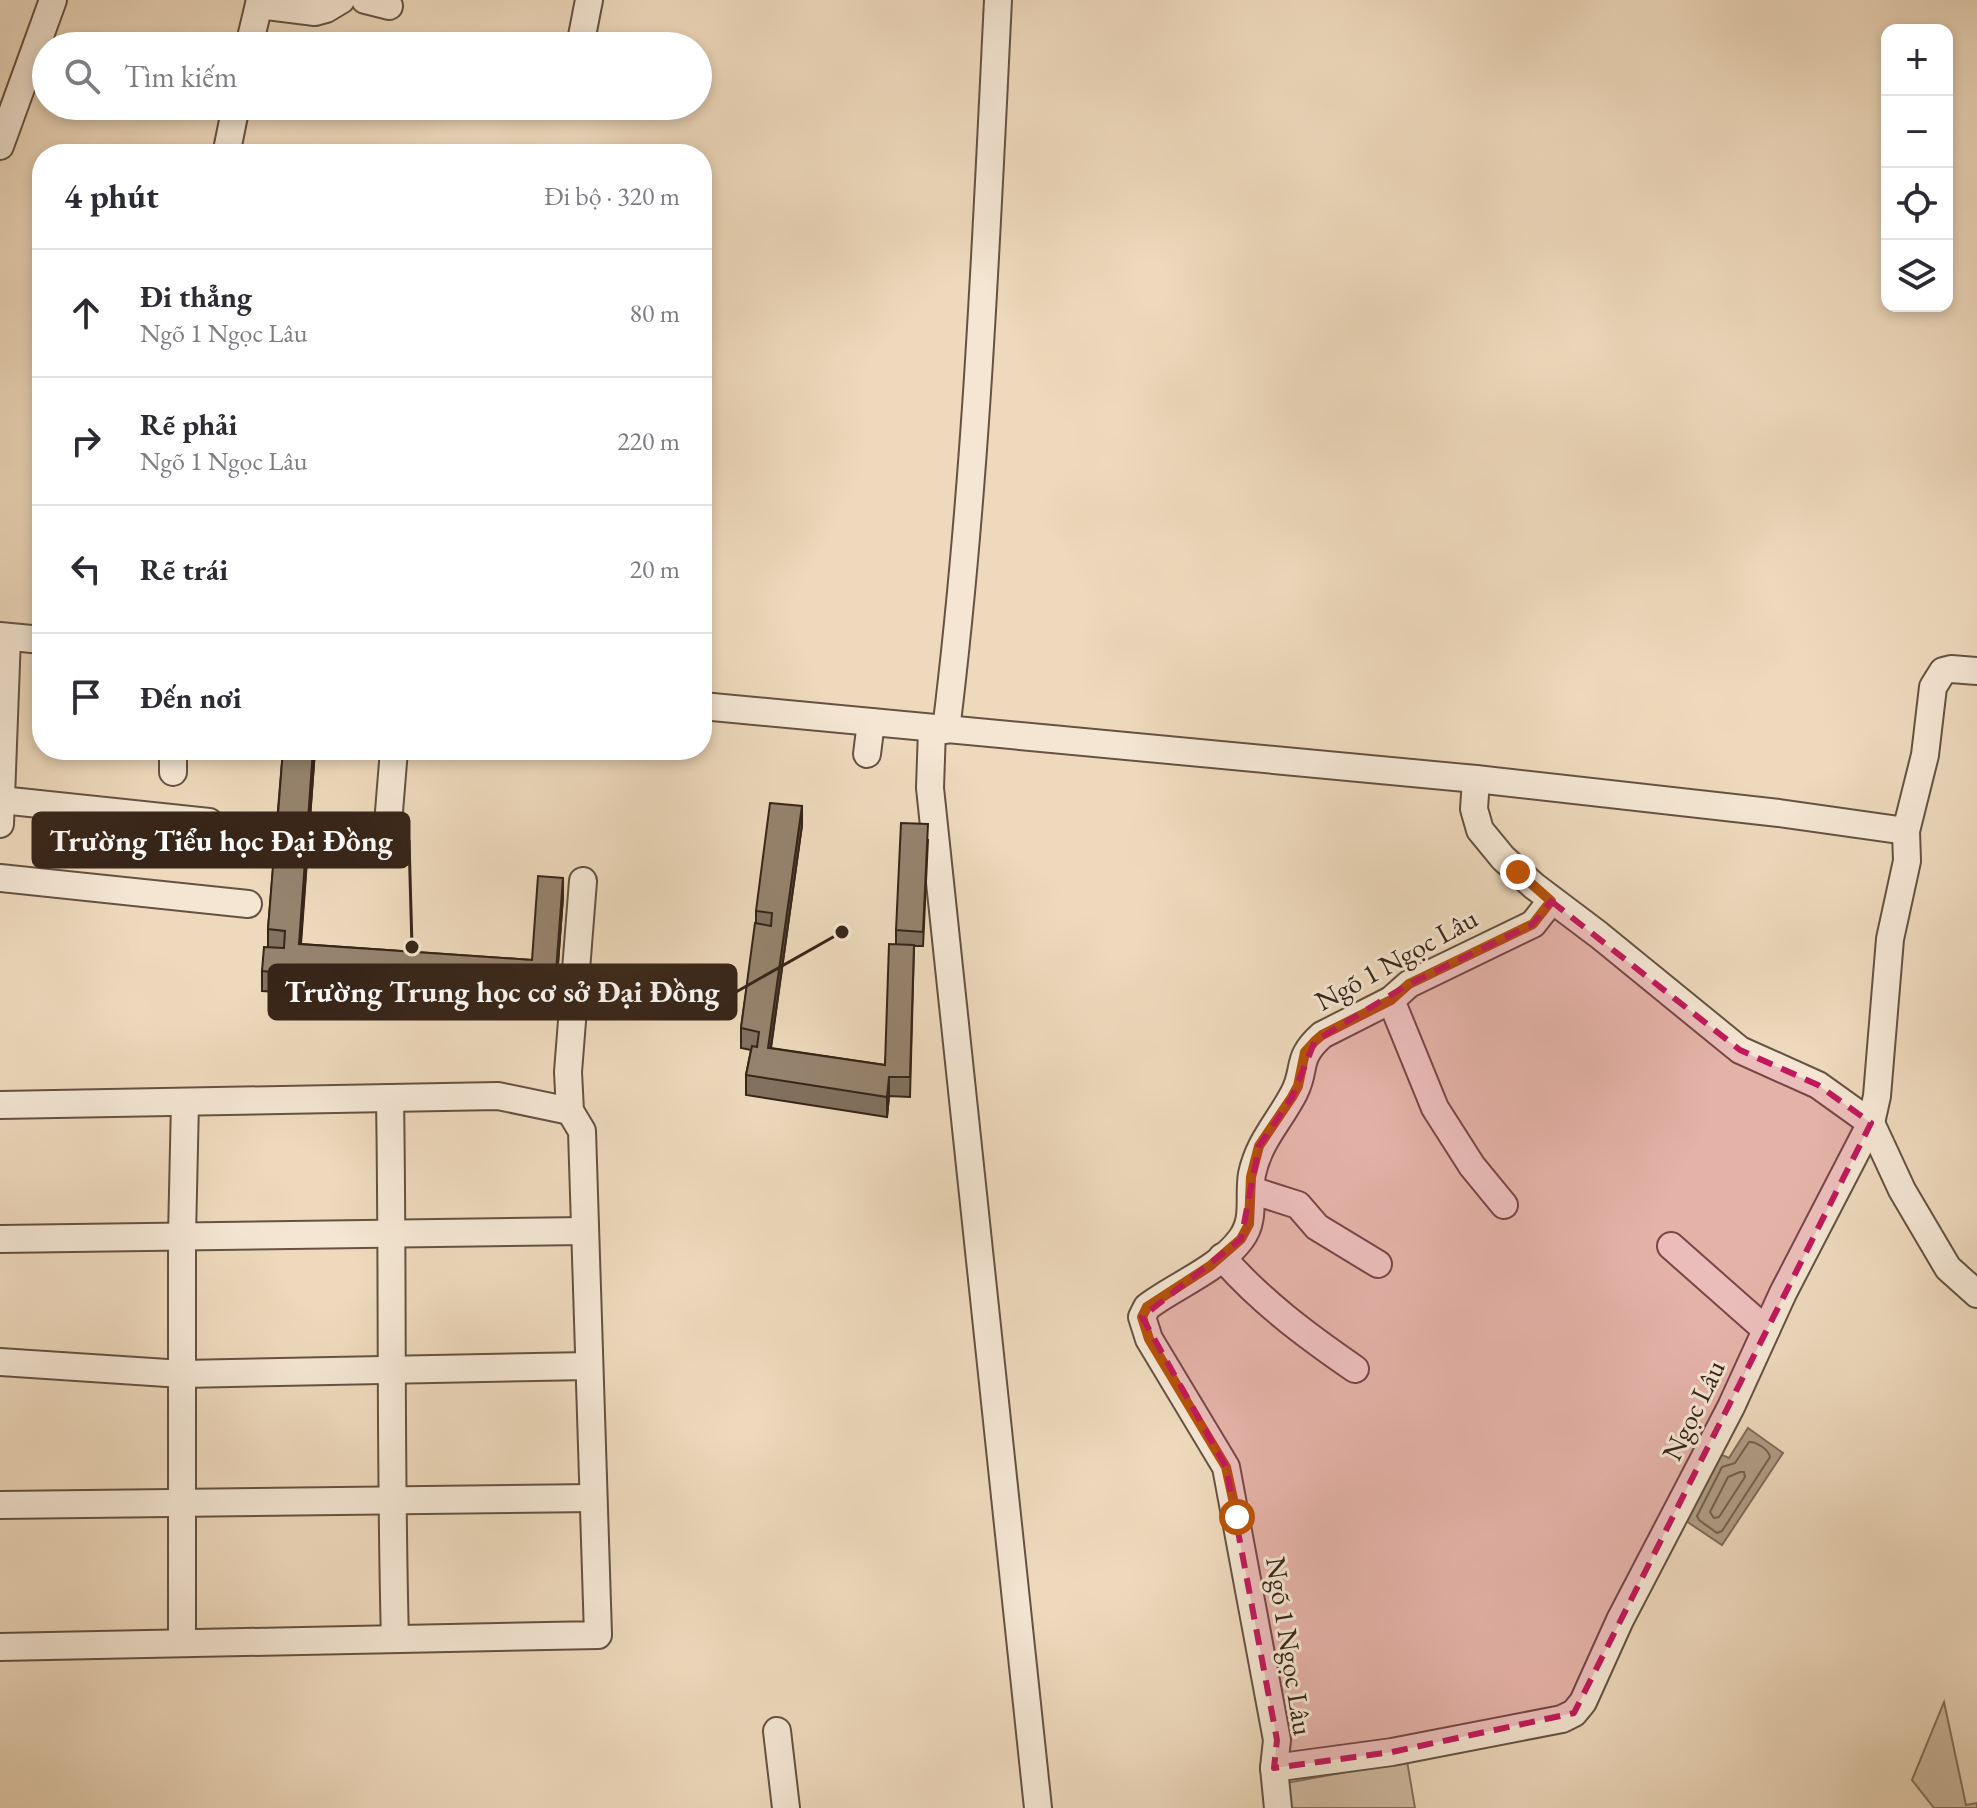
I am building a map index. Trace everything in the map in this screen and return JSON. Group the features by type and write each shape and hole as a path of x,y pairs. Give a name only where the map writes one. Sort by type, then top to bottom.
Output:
{"street":[{"path":"41,32 53,0"},
{"path":"252,32 260,2 315,12 341,0"},
{"path":"583,32 589,0"},
{"path":"998,0 960,623 930,788 1038,1808"},
{"path":"0,146 32,58"},
{"path":"228,144 233,120"},
{"path":"0,824 4,636 32,639"},
{"name":"Ngọc Lâu","path":"1274,1768 1392,1752 1562,1719 1574,1713 1583,1702 1620,1620 1731,1407 1766,1330 1871,1123 1879,1070 1890,939 1907,861 1906,831 1925,755 1933,687 1943,671 1977,671"},
{"path":"712,707 1476,779 1779,813 1906,831"},
{"path":"867,754 871,722"},
{"path":"387,836 393,760"},
{"path":"1476,779 1475,816 1485,837 1503,858 1551,901 1599,935 1740,1050 1818,1085 1871,1123 1902,1190 1948,1268 1977,1294"},
{"path":"1,800 209,822"},
{"path":"0,878 248,904"},
{"path":"0,1647 598,1635 582,1131 570,1111 568,1072 583,881"},
{"name":"Ngõ 1 Ngọc Lâu","path":"1274,1768 1277,1740 1226,1467 1149,1339 1142,1317 1147,1307 1222,1257 1241,1239 1249,1224 1251,1177 1259,1146 1298,1086 1305,1052 1322,1035 1391,1000 1409,984 1533,924 1551,901"},
{"path":"1391,1000 1435,1108 1472,1166 1504,1205"},
{"path":"0,1105 498,1096 570,1111"},
{"path":"390,1098 393,1234 391,1501 395,1639"},
{"path":"182,1643 185,1102"},
{"path":"1251,1190 1298,1205 1319,1228 1378,1264"},
{"path":"0,1239 585,1231"},
{"path":"1671,1246 1766,1330"},
{"path":"1222,1257 1263,1300 1355,1369"},
{"path":"0,1362 182,1374 589,1366"},
{"path":"0,1505 593,1498"},
{"path":"777,1731 786,1808"},
{"path":"1274,1768 1278,1808"}],"highlighted area":[{"path":"1551,901 1740,1050 1818,1085 1871,1123 1574,1713 1392,1752 1274,1768 1277,1740 1226,1467 1142,1317 1241,1239 1259,1146 1292,1097 1315,1041 1409,984 1533,924"}],"shaded area":[{"path":"1944,1702 1966,1805 1977,1803 1977,1808 1934,1808 1912,1780"},
{"path":"1407,1761 1415,1808 1289,1808 1286,1783"}],"water":[{"path":"1748,1428 1783,1453 1722,1545 1686,1521 1720,1454 1729,1458"}],"building":[{"path":"282,760 312,760 299,944 532,960 538,876 563,878 555,985 294,966 293,974 262,971 264,947 284,948 285,931 268,929 277,816 292,817 278,814"},
{"path":"770,803 802,806 768,1048 885,1065 889,944 914,945 910,1077 889,1077 887,1097 746,1075 752,1046 757,1047 759,1032 741,1028 755,923 771,926 772,913 756,911"},
{"path":"901,823 928,824 923,932 896,930"}],"place":[{"name":"Trường Trung học cơ sở Đại Đồng","path":"842,932"},
{"name":"Trường Tiểu học Đại Đồng","path":"412,947"}],"route":[{"path":"1237,1517 1226,1467 1149,1339 1142,1317 1147,1307 1210,1266 1241,1239 1249,1224 1251,1177 1259,1146 1298,1086 1305,1052 1322,1035 1391,1000 1409,984 1533,924 1551,901 1518,872"}]}
